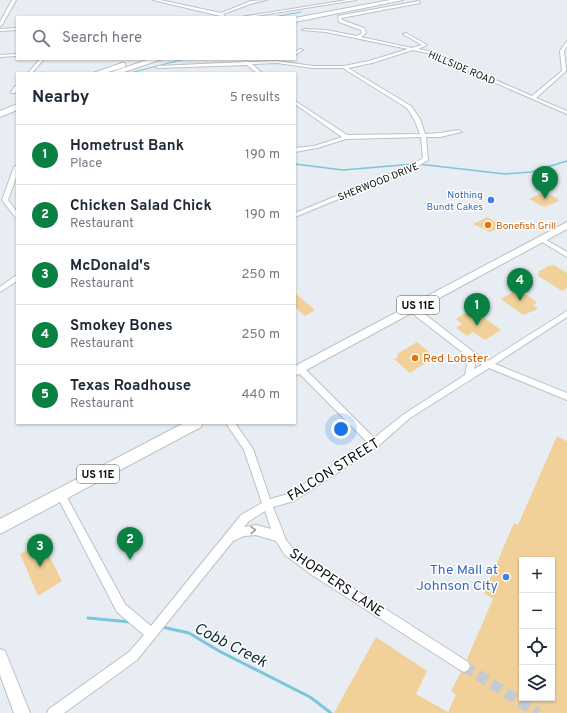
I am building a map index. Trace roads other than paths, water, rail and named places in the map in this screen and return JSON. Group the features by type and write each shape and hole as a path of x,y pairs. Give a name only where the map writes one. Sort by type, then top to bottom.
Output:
{"highway":[{"path":"295,16 378,0"},
{"path":"296,20 400,0"},
{"path":"99,72 138,60"},
{"path":"118,72 158,63"},
{"path":"0,107 16,101"},
{"path":"0,114 16,107"}],"main road":[{"name":"US 11E","path":"297,370 567,225"},
{"name":"US 11E","path":"0,527 194,424"}],"street":[{"path":"0,25 14,0"},
{"path":"155,0 222,16 252,2 265,0"},
{"path":"250,16 354,0"},
{"path":"357,38 364,33 363,29 340,21 338,17 419,2"},
{"path":"0,30 16,29"},
{"name":"HILLSIDE ROAD","path":"304,30 326,31 428,52 567,114"},
{"path":"158,63 171,66 283,62 313,67 344,68 370,62 423,46 425,44 405,34"},
{"path":"533,98 564,71 562,51 567,42"},
{"path":"296,53 301,50"},
{"path":"0,56 16,55"},
{"path":"31,72 41,60"},
{"path":"244,60 259,72"},
{"path":"171,66 172,72"},
{"name":"SHERWOOD DRIVE","path":"296,215 422,163 426,159 427,155 423,134 417,119 409,107 344,68"},
{"path":"13,92 16,88"},
{"path":"296,103 346,137"},
{"path":"296,150 315,147 346,137 423,134 440,135 459,132"},
{"path":"16,170 5,200 16,215"},
{"path":"540,239 567,255"},
{"path":"0,290 16,279"},
{"path":"411,308 464,349 487,364 567,397"},
{"name":"FALCON STREET","path":"53,713 133,656 245,518 268,504 291,498 374,444 407,416 567,314"},
{"path":"464,349 471,366 468,378"},
{"path":"297,370 374,444"},
{"name":"SHOPPERS LANE","path":"231,424 248,450 280,538 289,552 464,666"},
{"path":"61,494 121,608 152,634"},
{"path":"227,540 245,530 259,529 280,538"},
{"path":"0,656 22,713"}],"waterway":[{"path":"279,16 301,12"},
{"path":"134,72 181,60"},
{"path":"418,164 505,174 531,172 567,161"},
{"path":"296,164 343,170 414,164"},
{"name":"Cobb Creek","path":"88,618 130,622"},
{"name":"Cobb Creek","path":"162,627 189,633 219,651 310,697 331,713"}],"tunnel":[{"path":"464,666 538,713"}],"place":[{"name":"Texas Roadhouse","path":"545,199"},
{"name":"Nothing Bundt Cakes","path":"491,200"},
{"name":"Bonefish Grill","path":"488,225"},
{"name":"Smokey Bones","path":"520,301"},
{"name":"Hometrust Bank","path":"477,326"},
{"name":"Red Lobster","path":"415,358"},
{"name":"Chicken Salad Chick","path":"130,560"},
{"name":"McDonald's","path":"40,567"},
{"name":"The Mall at Johnson City","path":"506,577"}]}
